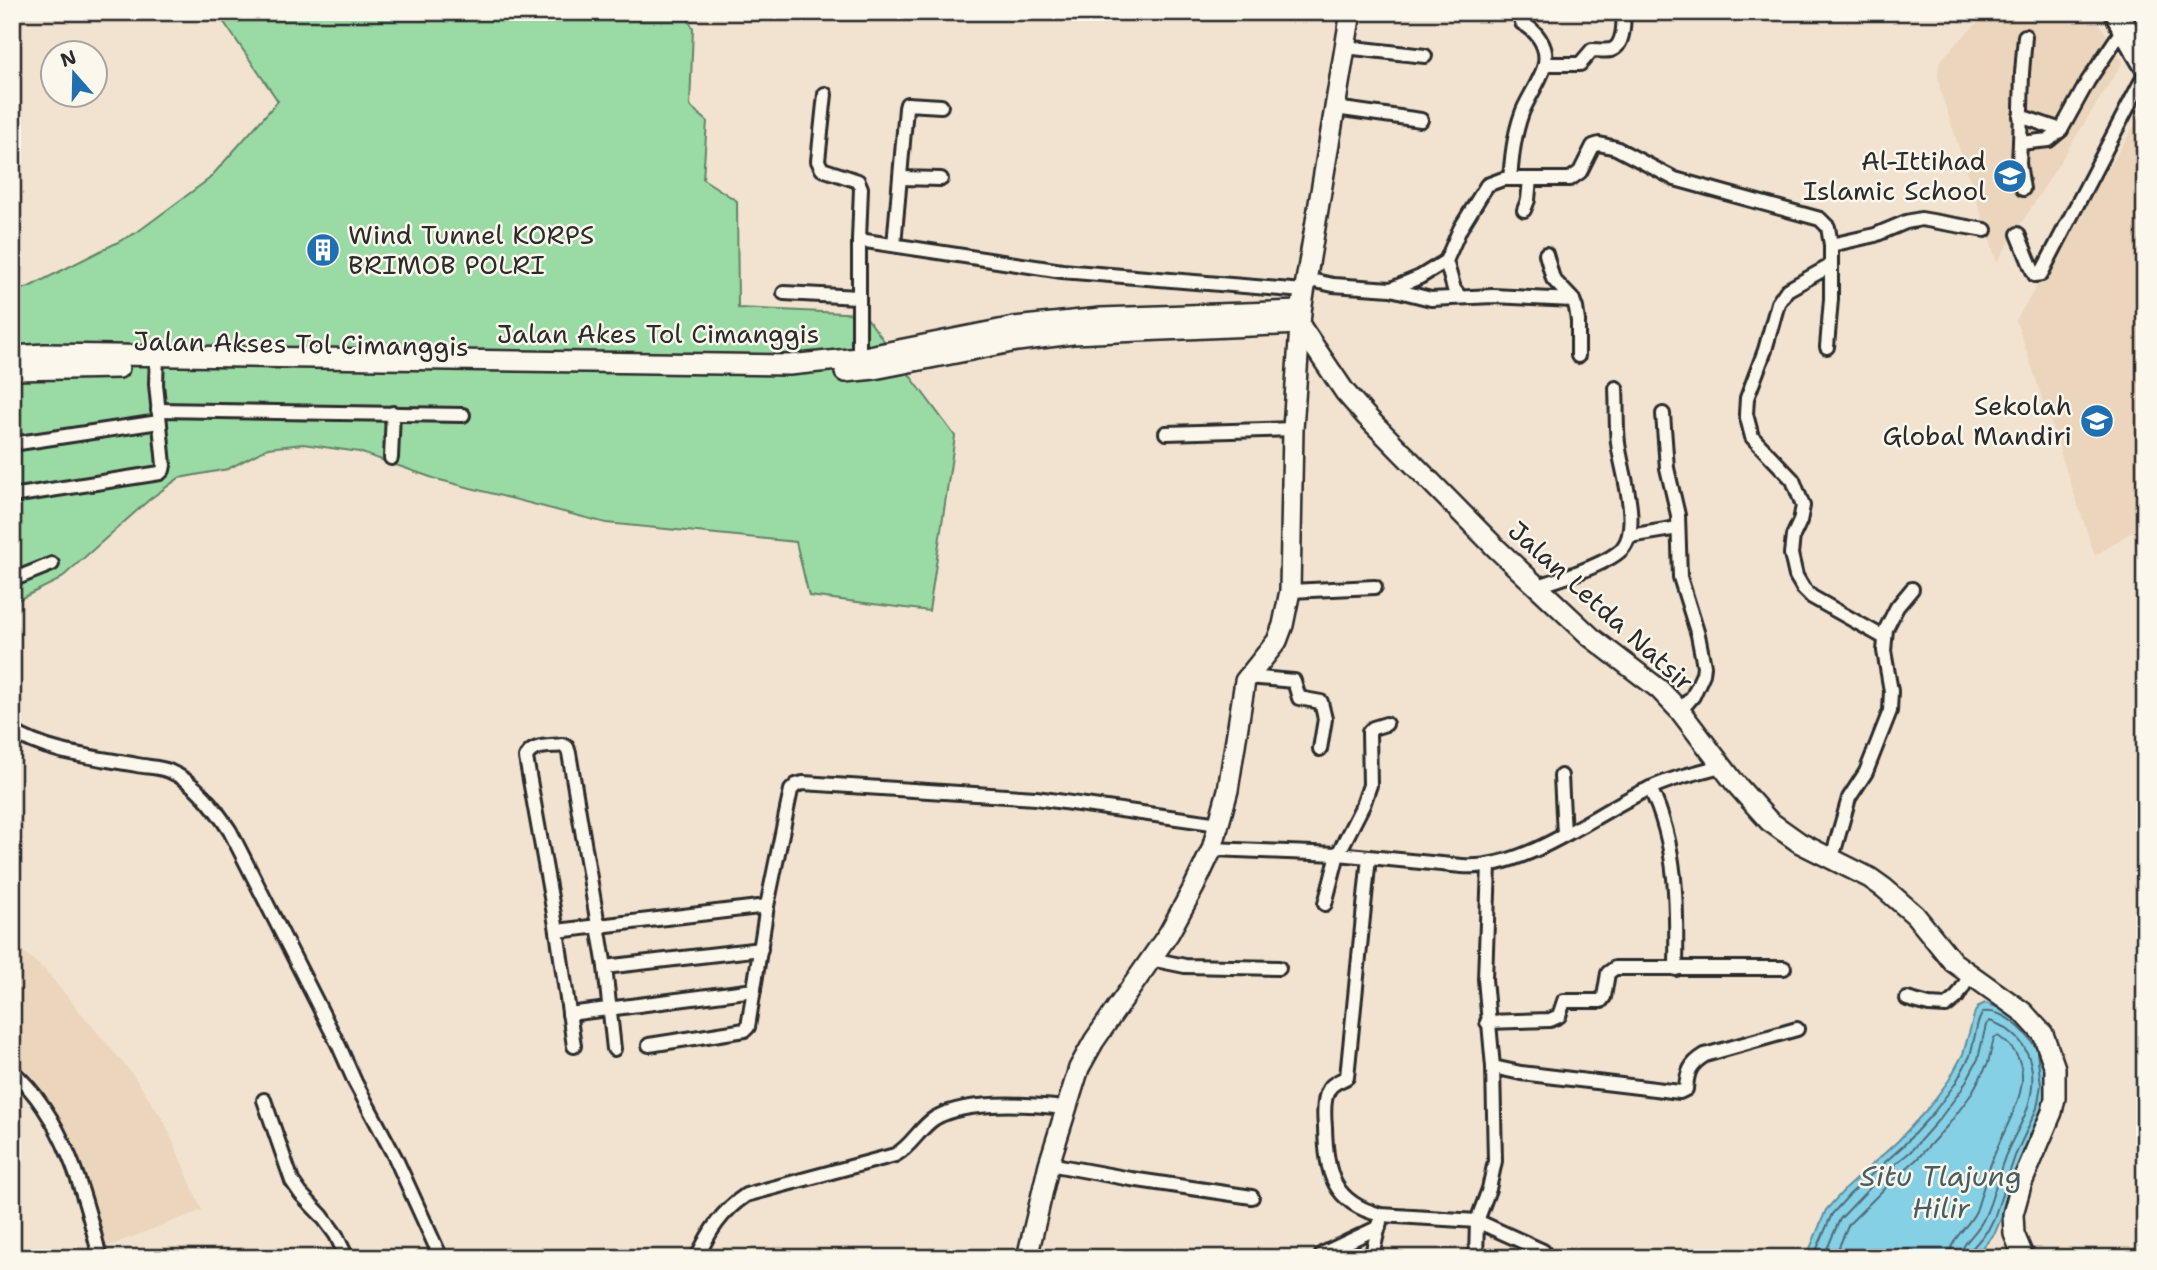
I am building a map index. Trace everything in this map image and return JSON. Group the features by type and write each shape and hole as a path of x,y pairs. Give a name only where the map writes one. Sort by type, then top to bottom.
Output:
{"main road":[{"path":"1027,1258 1049,1164 1084,1056 1184,907 1212,849 1228,790 1243,688 1247,677 1277,641 1285,618 1290,591 1293,429 1300,318 1351,12"},
{"name":"Jalan Akes Tol Cimanggis","path":"12,356 45,354 157,362 789,365 859,358 1014,327 1089,319 1300,318"},
{"name":"Jalan Akses Tol Cimanggis","path":"12,370 157,362 793,378 874,369 1017,341 1072,334 1300,318"},
{"name":"Jalan Letda Natsir","path":"1300,318 1345,392 1366,416 1450,502 1592,638 1659,690 1681,711 1721,766 1758,809 1783,832 1870,878 1903,903 1946,955 2034,1022 2043,1034 2056,1068 2056,1083 2052,1112 2024,1178 2013,1214 2014,1234 2024,1258"}],"street":[{"path":"1510,179 1513,148 1522,112 1546,64 1544,47 1533,29 1522,23 1521,12"},
{"path":"1546,64 1580,64 1592,50 1612,50 1618,46 1623,31 1623,12"},
{"path":"2111,12 2123,22 2145,53"},
{"path":"2018,234 2035,275 2041,274 2145,74 2123,22"},
{"path":"2020,143 2049,140 2061,130 2123,22"},
{"path":"2023,190 2019,163 2025,36"},
{"path":"1345,47 1425,56"},
{"path":"825,94 818,161 822,169 853,178 861,188 859,358"},
{"path":"894,245 907,104 941,106"},
{"path":"1335,108 1421,120"},
{"path":"2020,116 2061,130"},
{"path":"1391,289 1420,277 1446,261 1460,229 1487,185 1503,179 1570,179 1580,172 1593,146 1607,145 1675,178 1820,219 1828,227 1831,245 1831,299 1827,347"},
{"path":"900,178 941,179"},
{"path":"1524,210 1530,179"},
{"path":"1831,245 1875,235 1921,219 1985,230"},
{"path":"859,240 1062,271 1391,289 1431,299 1493,296 1573,300"},
{"path":"1546,254 1553,279 1573,300 1578,321 1578,356"},
{"path":"1446,261 1454,289 1460,297"},
{"path":"1830,266 1798,282 1787,290 1778,303 1748,398 1746,414 1752,437 1793,480 1803,506 1793,536 1791,554 1796,576 1803,588 1812,597 1885,638"},
{"path":"784,293 858,297"},
{"path":"12,496 160,473 164,465 158,416 157,362"},
{"path":"1538,586 1569,576 1612,556 1623,548 1629,536 1628,490 1618,446 1616,388"},
{"path":"391,458 393,413"},
{"path":"12,444 158,416 393,413 463,415"},
{"path":"1663,414 1665,451 1678,515 1682,586 1698,635 1704,666 1693,696 1681,711"},
{"path":"1166,433 1293,429"},
{"path":"1629,536 1678,528"},
{"path":"12,580 52,564"},
{"path":"1290,591 1375,587"},
{"path":"1832,858 1849,798 1866,772 1890,711 1891,691 1884,651 1886,629 1891,616 1912,589"},
{"path":"1247,677 1294,681 1299,698 1321,702 1325,719 1320,749"},
{"path":"1325,904 1338,854 1370,785 1369,732 1386,724"},
{"path":"12,731 60,751 169,771 214,806 230,831 395,1157 441,1258"},
{"path":"574,1046 557,931 526,758 533,749 563,745 569,753 605,967 614,1049"},
{"path":"1212,849 1338,854 1469,867 1489,865 1522,854 1564,834 1650,788 1721,766"},
{"path":"1561,776 1564,834"},
{"path":"649,1045 745,1030 748,1027 767,906 791,790 796,785 803,783 1036,799 1219,824"},
{"path":"1650,788 1664,827 1675,882 1676,969"},
{"path":"1368,857 1347,1077 1332,1084 1327,1091 1324,1121 1328,1171 1348,1200 1380,1221"},
{"path":"1476,1258 1477,1221 1489,1189 1495,1161 1493,1068 1487,1022 1484,957 1489,865"},
{"path":"557,931 767,906"},
{"path":"605,967 761,949"},
{"path":"1151,959 1185,966 1279,968"},
{"path":"1487,1022 1550,1020 1559,1016 1564,1001 1601,1001 1605,994 1608,973 1615,968 1784,968"},
{"path":"1907,999 1946,1006 1958,997 1970,975"},
{"path":"569,1014 754,990"},
{"path":"1493,1068 1680,1092 1686,1089 1688,1070 1695,1061 1705,1055 1797,1030"},
{"path":"12,1071 51,1118 66,1150 100,1258"},
{"path":"264,1100 292,1181 336,1235 347,1258"},
{"path":"697,1258 717,1221 746,1195 895,1155 905,1149 932,1120 957,1110 1002,1105 1065,1108"},
{"path":"1049,1164 1252,1197"},
{"path":"1371,1258 1380,1221"},
{"path":"1322,1254 1380,1221 1477,1221 1543,1251"}],"shaded area":[{"name":"Al-Ittihad Islamic School","path":"1988,12 2100,24 2123,62 1997,262 1940,90 1938,75 1939,63"},
{"name":"Sekolah Global Mandiri","path":"2145,108 2145,523 2095,556 2016,320"},
{"path":"12,942 45,970 134,1076 165,1123 202,1210 101,1249 56,1124 12,1068"}],"green space":[{"path":"217,12 684,12 693,28 690,106 707,121 703,179 737,201 738,308 864,314 955,436 929,611 809,596 796,542 606,523 436,479 359,452 303,444 268,448 228,469 179,478 150,499 59,580 12,603 12,292 29,287 136,233 209,179 278,101"}],"water":[{"name":"Situ Tlajung Hilir","path":"1985,1003 2010,1012 2043,1045 2048,1086 2044,1110 2021,1158 1995,1233 1974,1258 1806,1258 1826,1210 1898,1141 1949,1080 1963,1054 1975,1012"}],"place":[{"name":"Al-Ittihad Islamic School","path":"2010,176"},
{"name":"Wind Tunnel KORPS BRIMOB POLRI","path":"323,250"},
{"name":"Sekolah Global Mandiri","path":"2097,421"}]}
